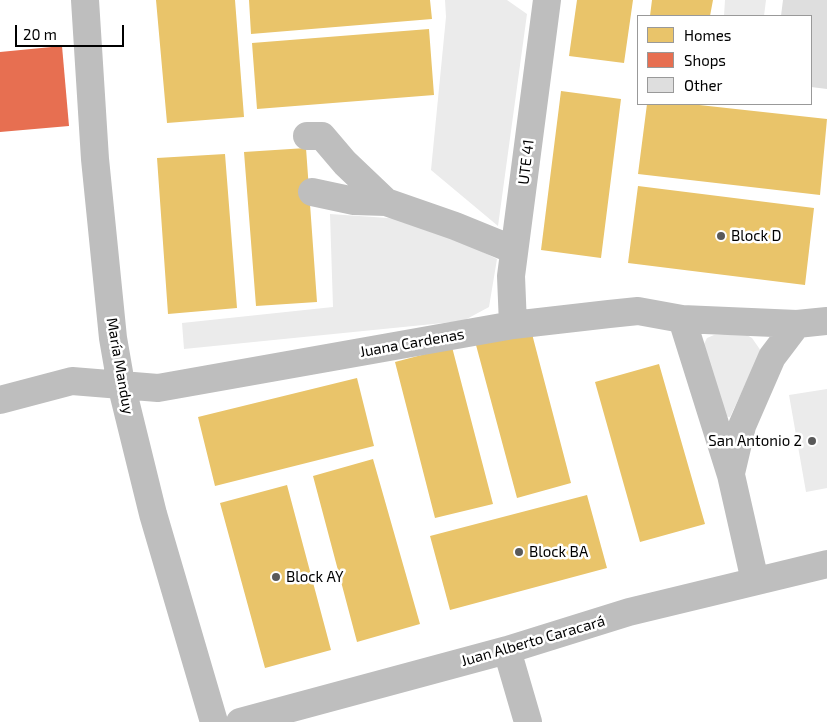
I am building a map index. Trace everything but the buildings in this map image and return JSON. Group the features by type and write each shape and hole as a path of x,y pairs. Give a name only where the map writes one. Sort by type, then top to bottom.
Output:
{"street":[{"name":"María Manduy","path":"85,0 95,159 112,338 121,384 153,514 214,722"},
{"name":"UTE 41","path":"513,325 511,276 547,0"},
{"path":"307,136 322,136 345,162 386,202"},
{"path":"312,192 354,201 386,202 455,226 514,250"},
{"name":"Juana Cardenas","path":"0,400 72,382 158,388 513,325 638,311 682,319 798,324 827,321"},
{"path":"682,319 731,475 755,581"},
{"path":"731,475 742,426 772,357 798,324"},
{"name":"Juan Alberto Caracará","path":"240,722 507,650 629,612 827,564"},
{"path":"507,650 528,722"}],"shaded area":[{"path":"445,0 507,0 527,14 498,226 431,170 446,17"},
{"path":"725,0 766,0 764,15 724,15"},
{"path":"330,214 402,219 451,236 497,259 489,307 463,321 184,349 182,323 333,307"},
{"path":"745,334 752,338 761,351 730,417 723,416 704,344 707,338 714,335"},
{"name":"San Antonio 2","path":"827,389 827,488 806,492 789,395"}],"place":[{"name":"Block D","path":"721,236"},
{"name":"San Antonio 2","path":"812,441"},
{"name":"Block BA","path":"519,552"},
{"name":"Block AY","path":"276,577"}]}
